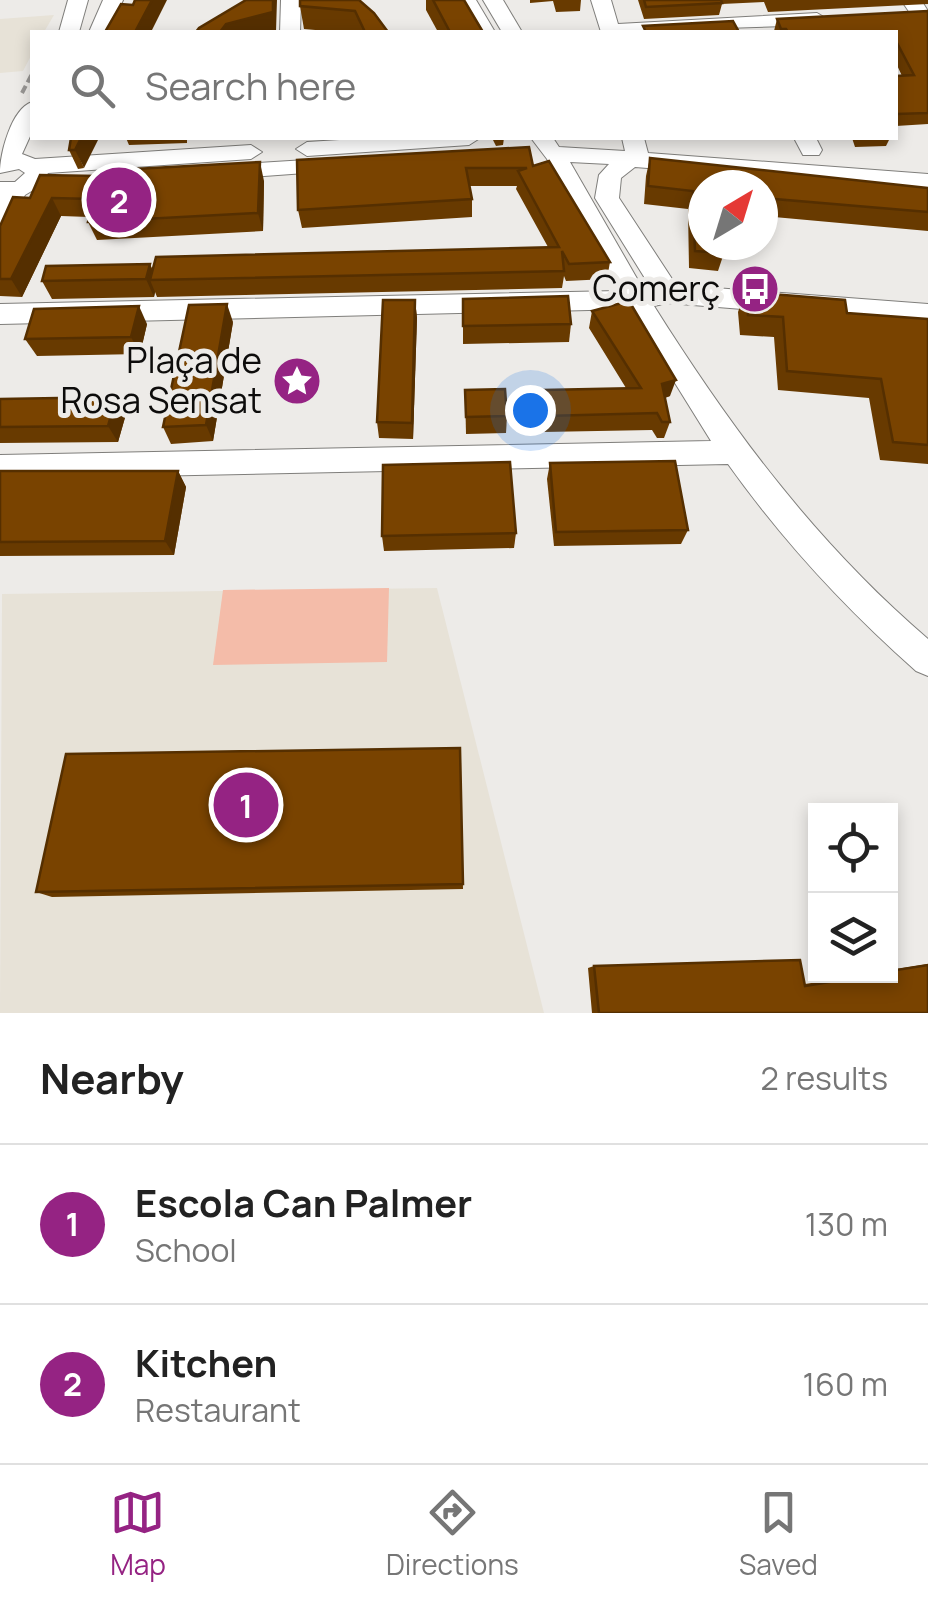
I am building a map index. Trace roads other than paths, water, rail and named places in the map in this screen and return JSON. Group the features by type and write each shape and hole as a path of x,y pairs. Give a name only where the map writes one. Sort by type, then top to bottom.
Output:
{"street":[{"path":"70,30 77,16 78,0"},
{"path":"100,30 112,0"},
{"path":"290,30 291,0"},
{"path":"466,0 484,30"},
{"path":"493,0 511,30"},
{"path":"600,0 610,30"},
{"path":"742,0 755,28"},
{"path":"683,30 755,28 846,18"},
{"path":"0,222 17,174 30,118"},
{"path":"17,174 42,140"},
{"path":"17,174 207,146 414,140"},
{"path":"637,147 610,174 607,198 668,294"},
{"path":"928,182 693,164 637,147 546,153 733,452 873,616 928,660"},
{"path":"17,174 484,157"},
{"path":"0,314 635,300 668,294 928,314"},
{"path":"0,467 733,452"}],"place":[{"name":"Kitchen","path":"119,200"},
{"name":"Comerç","path":"755,289"},
{"name":"Plaça de Rosa Sensat","path":"297,381"},
{"name":"Escola Can Palmer","path":"246,805"}]}
